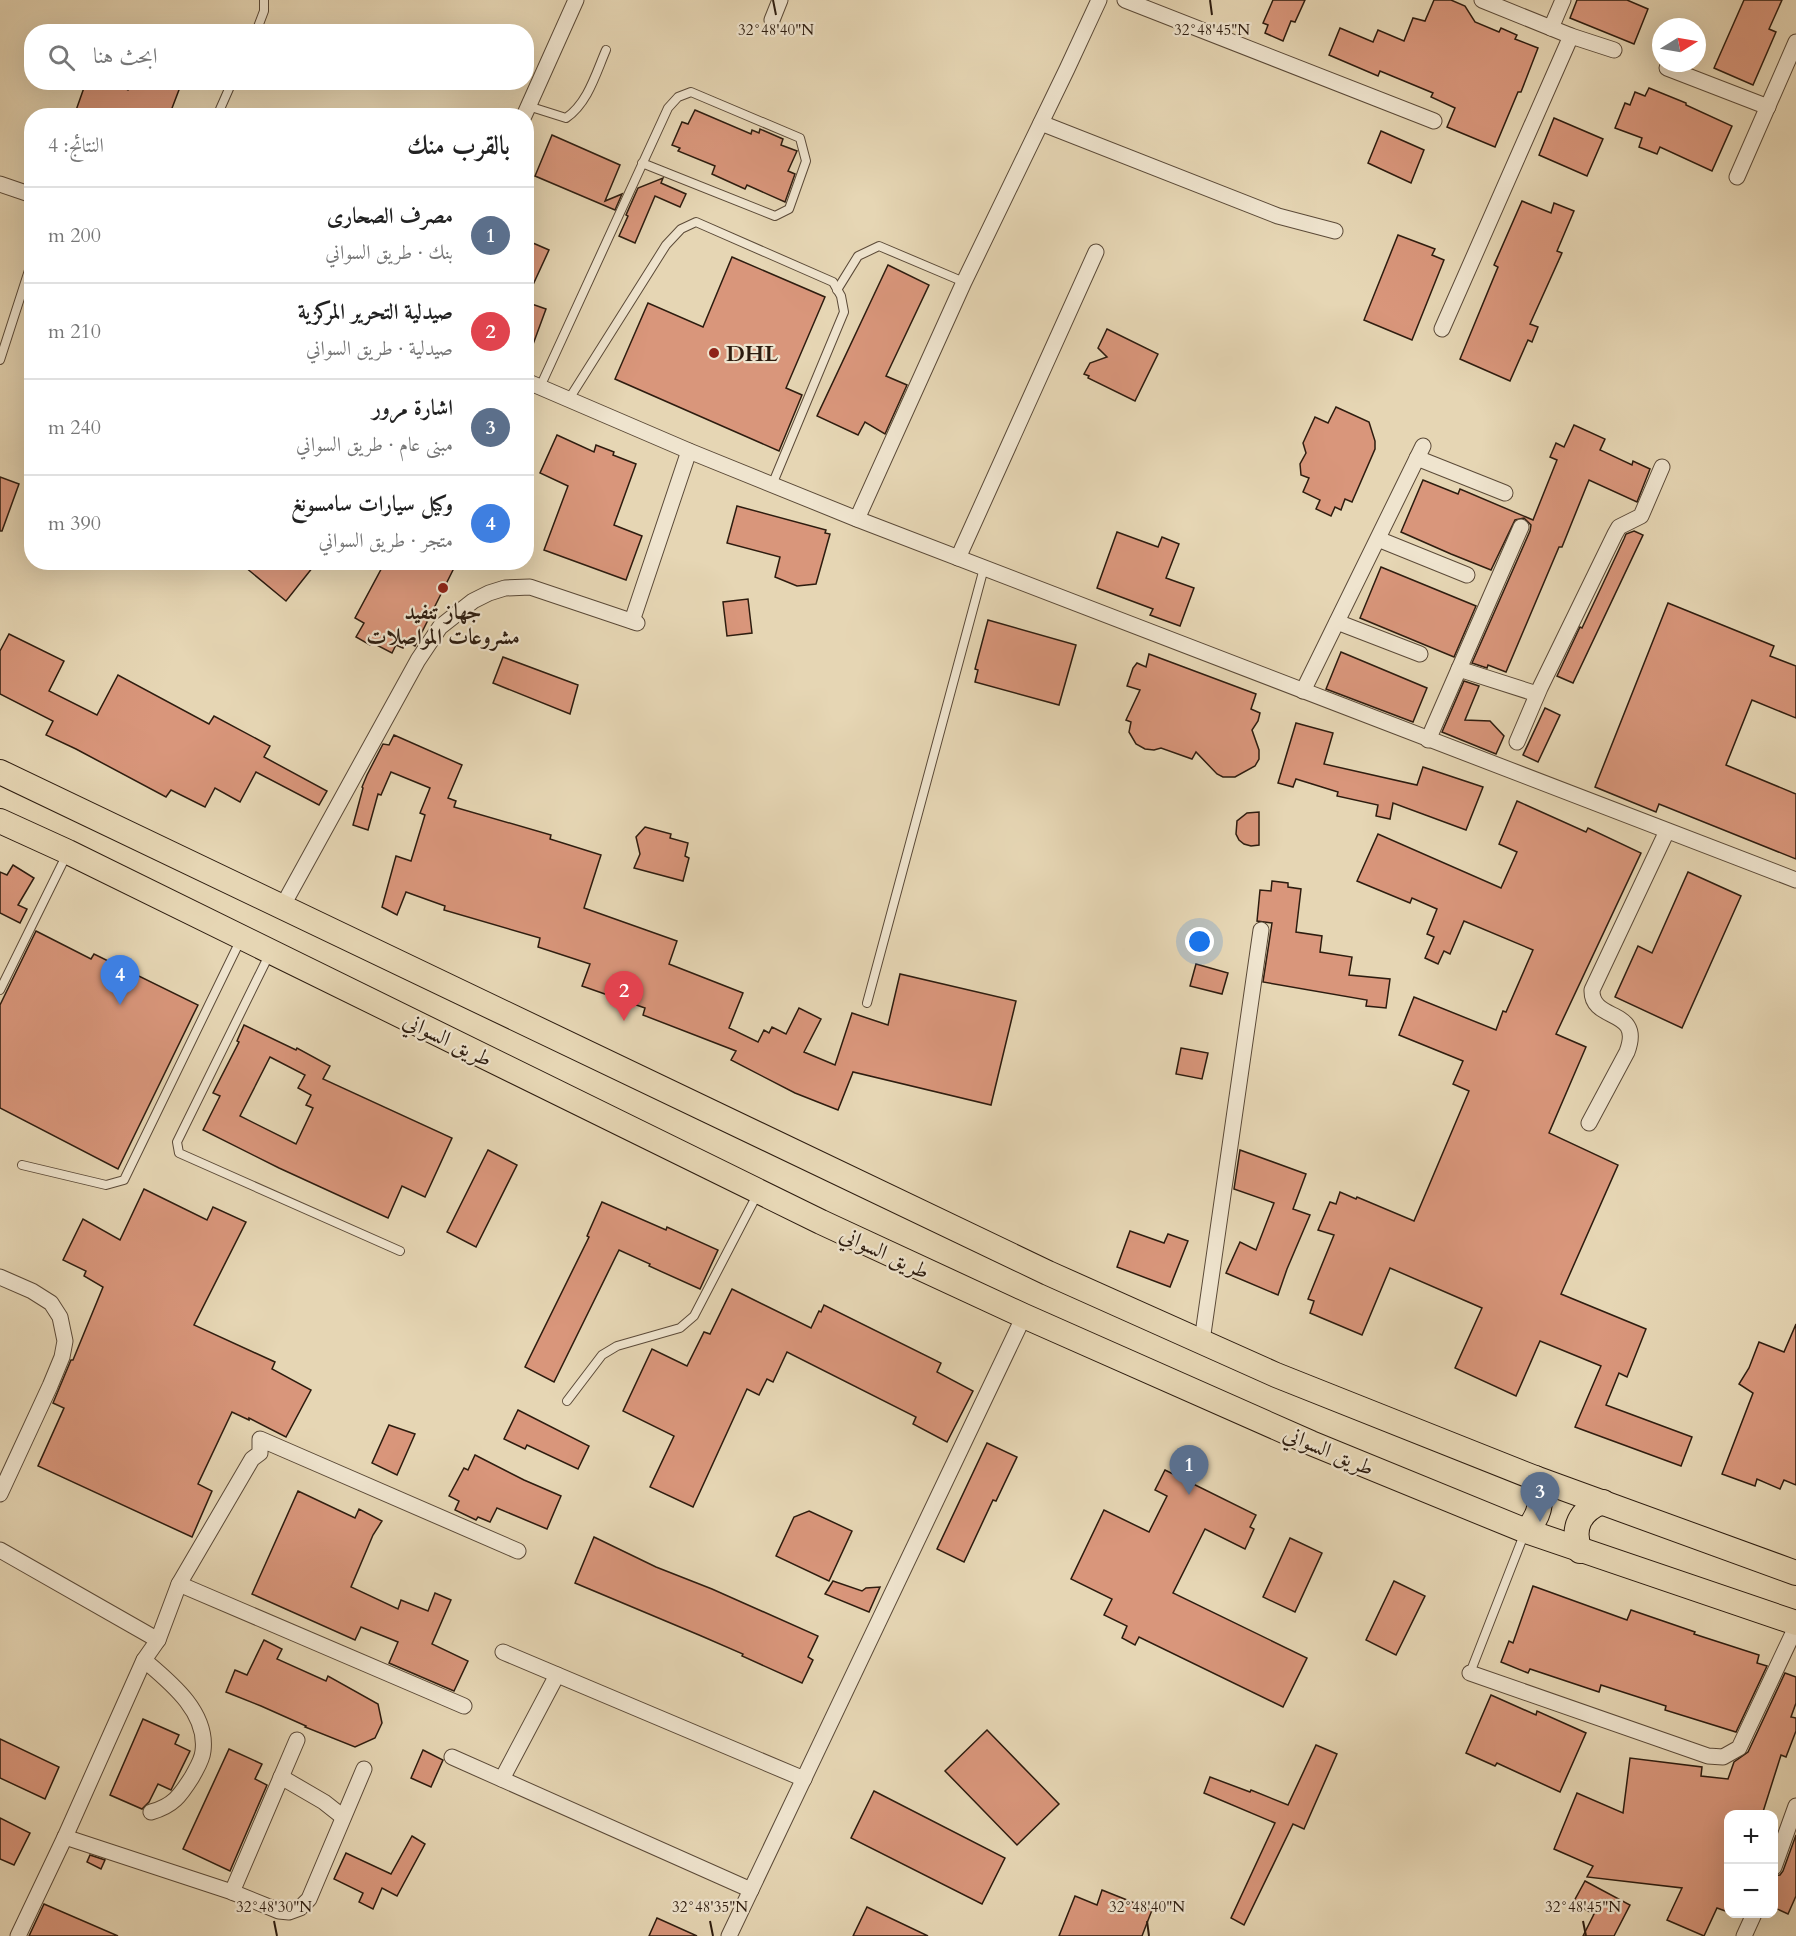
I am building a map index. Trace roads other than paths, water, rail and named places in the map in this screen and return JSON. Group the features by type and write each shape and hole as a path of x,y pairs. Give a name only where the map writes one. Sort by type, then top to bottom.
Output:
{"highway":[{"path":"0,772 1048,1273 1276,1375 1535,1478 1796,1573"},
{"name":"طريق السواني","path":"0,821 68,852 759,1191 1024,1316 1311,1443 1526,1531 1796,1625"},
{"path":"1526,1531 1540,1506 1541,1496 1535,1478"},
{"path":"1580,1551 1576,1541 1579,1521 1584,1512 1593,1505 1603,1502"}],"street":[{"path":"527,108 576,0"},
{"path":"772,20 780,0"},
{"path":"857,519 964,282 1099,0"},
{"path":"1125,0 1434,121"},
{"path":"1482,0 1614,51"},
{"path":"1551,28 1563,0"},
{"path":"1442,329 1571,36"},
{"path":"1737,177 1796,42"},
{"path":"1677,72 1767,107"},
{"path":"1041,123 1278,216 1335,231"},
{"path":"0,184 24,192"},
{"path":"958,558 1096,252"},
{"path":"534,384 689,451 857,519 1796,880"},
{"path":"282,907 418,660 441,627 448,621 473,601 489,593 505,588 530,587 635,622 689,451"},
{"path":"1303,692 1420,452 1506,493"},
{"path":"1517,742 1537,694 1615,534 1619,527 1641,516 1662,467"},
{"path":"1428,740 1521,527"},
{"path":"1378,540 1467,575"},
{"path":"1337,622 1420,654"},
{"path":"1459,669 1537,694"},
{"path":"1589,1123 1631,1041 1631,1032 1626,1023 1596,1005 1592,998 1592,990 1667,831"},
{"path":"1202,1341 1261,930"},
{"path":"0,1277 32,1291 51,1303 60,1317 65,1341 62,1357 54,1376 0,1494"},
{"path":"729,1936 1024,1316"},
{"path":"18,1936 144,1660 158,1640 179,1584 252,1459 260,1454 260,1439 518,1551"},
{"path":"0,1550 158,1640"},
{"path":"179,1584 464,1706"},
{"path":"1470,1673 1708,1756 1723,1757 1739,1748 1796,1625"},
{"path":"503,1652 804,1779"},
{"path":"144,1660 177,1689 190,1706 198,1720 203,1751 200,1763 176,1799 168,1806 151,1812"},
{"path":"502,1779 557,1675"},
{"path":"232,1892 297,1740"},
{"path":"452,1757 751,1890"},
{"path":"65,1837 232,1892 279,1911 289,1912 300,1908 309,1899 364,1769"},
{"path":"281,1777 324,1802 344,1817"},
{"path":"1774,1864 1796,1806"},
{"path":"1744,1936 1752,1918"}],"lane":[{"path":"259,24 264,11 264,0"},
{"path":"534,112 566,118 576,111 606,50"},
{"path":"221,108 228,90"},
{"path":"534,382 668,108 678,97 691,92 800,138 806,161 789,209 775,216 642,163"},
{"path":"569,399 666,244 681,229 696,222 833,282 841,296 844,312 772,485"},
{"path":"837,290 858,256 879,246 964,282"},
{"path":"0,360 24,286"},
{"path":"867,1003 984,568"},
{"path":"0,990 68,852"},
{"path":"22,1165 106,1185 124,1180 242,937"},
{"path":"271,951 177,1142 178,1153 400,1251"},
{"path":"567,1401 602,1354 617,1346 680,1328 694,1316 759,1191"},
{"path":"1470,1673 1526,1531"}],"place":[{"name":"DHL","path":"714,353"},
{"name":"جهاز تنفيد مشروعات المواصلات","path":"443,588"},
{"name":"وكيل سيارات سامسونغ","path":"120,1005"},
{"name":"صيدلية التحرير المركزية","path":"624,1021"},
{"name":"مصرف الصحارى","path":"1189,1495"},
{"name":"اشارة مرور","path":"1540,1522"}]}
